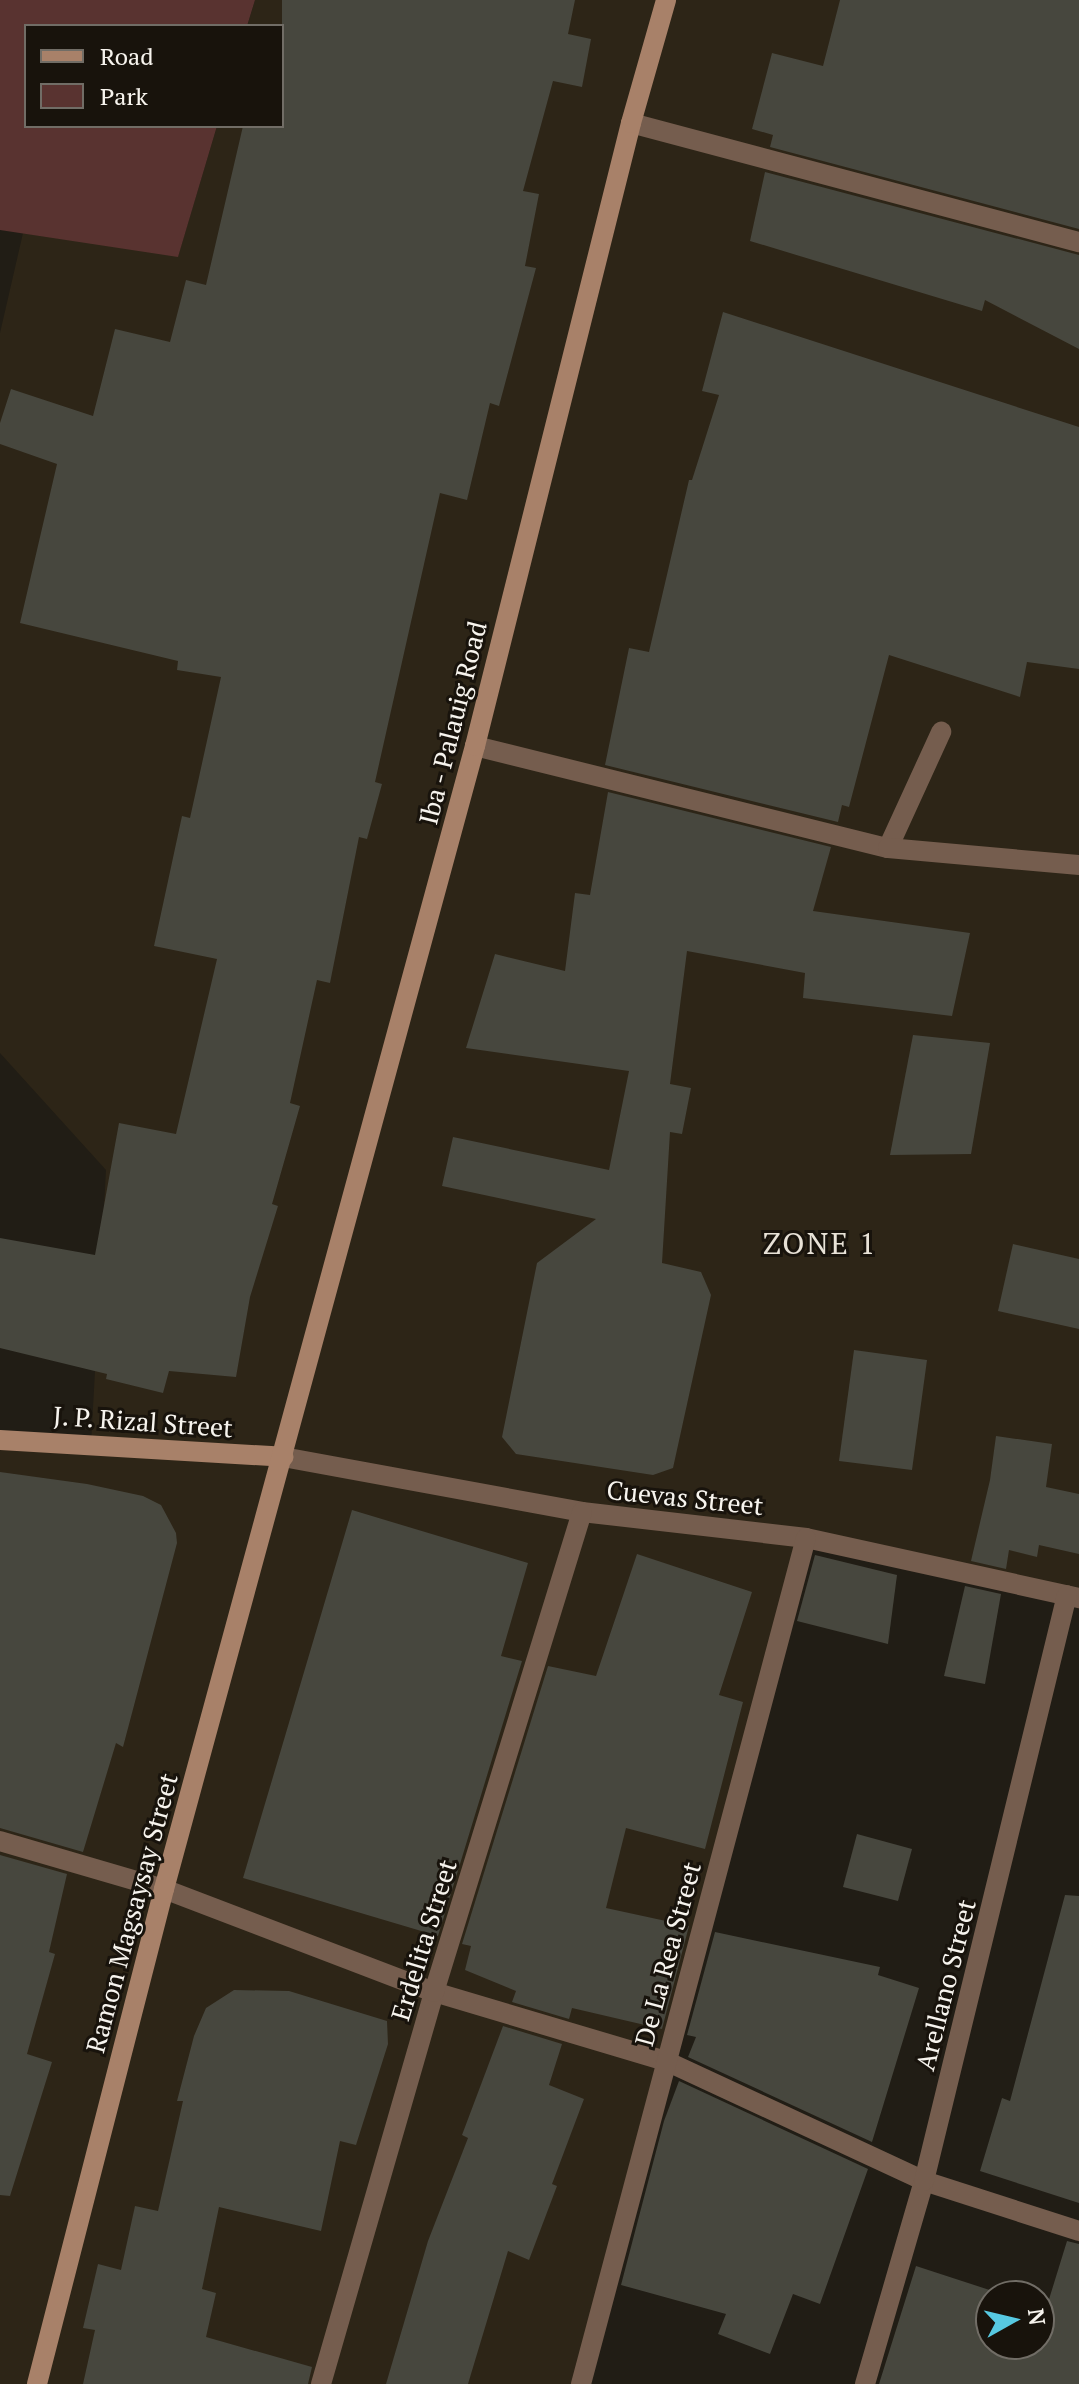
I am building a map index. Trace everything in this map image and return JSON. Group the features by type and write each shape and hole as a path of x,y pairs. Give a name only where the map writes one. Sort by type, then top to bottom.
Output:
{"main road":[{"name":"Iba - Palauig Road","path":"283,1457 475,746 631,123 666,0"},
{"name":"J. P. Rizal Street","path":"0,1440 283,1457"},
{"name":"Ramon Magsaysay Street","path":"37,2384 164,1889 283,1457"}],"street":[{"path":"631,123 1079,242"},
{"path":"888,848 941,732"},
{"path":"475,746 888,848 1079,865"},
{"name":"Cuevas Street","path":"283,1457 582,1512 806,1538 1073,1596"},
{"name":"Erdelita Street","path":"321,2384 434,1992 582,1512"},
{"name":"De La Rea Street","path":"581,2384 806,1538"},
{"name":"Arellano Street","path":"865,2384 924,2181 1073,1596"},
{"path":"0,1841 164,1889 434,1992 666,2061 924,2181 1079,2231"}],"shaded area":[{"path":"255,0 1079,0 1079,1598 807,1538 581,2384 0,2384 0,1440 91,1444 106,1170 0,1053 0,333 23,233 178,256 216,128 284,128 284,24 248,24"}],"green space":[{"path":"0,0 255,0 248,24 24,24 24,128 216,128 178,257 0,230"}],"building":[{"path":"282,0 575,0 568,34 591,39 582,87 553,81 523,191 539,194 525,266 536,268 499,406 490,403 467,500 440,493 375,782 382,784 367,839 359,837 330,983 317,980 290,1103 300,1106 272,1204 278,1206 250,1297 236,1377 169,1371 163,1393 106,1379 107,1374 0,1348 0,1238 95,1255 119,1123 176,1134 217,959 154,946 182,816 190,818 221,677 177,670 178,661 20,623 57,464 0,444 0,423 11,389 93,416 115,329 170,342 186,280 206,285 243,128 284,128"},
{"path":"840,0 1079,0 1079,229 770,147 773,135 752,129 772,53 823,66"},
{"path":"765,172 1079,255 1079,349 985,300 982,311 750,241"},
{"path":"723,312 1079,427 1079,669 1027,662 1020,697 889,655 849,807 842,805 838,822 605,765 629,648 649,652 689,480 692,480 719,395 702,391"},
{"path":"608,792 831,847 813,911 970,933 952,1016 803,998 805,973 687,951 670,1084 691,1088 682,1134 670,1132 662,1263 701,1272 711,1295 673,1468 653,1475 516,1454 502,1437 537,1263 596,1219 442,1186 453,1137 609,1170 629,1071 466,1048 495,954 565,971 575,893 590,895"},
{"path":"913,1035 990,1043 971,1154 890,1155"},
{"path":"1013,1244 1079,1259 1079,1329 998,1311"},
{"path":"854,1350 927,1360 912,1470 839,1461"},
{"path":"996,1436 1052,1444 1046,1487 1079,1494 1079,1554 1039,1545 1037,1557 1009,1550 1006,1569 971,1561 990,1480"},
{"path":"0,1472 87,1484 143,1496 161,1505 176,1533 177,1543 123,1747 116,1743 83,1852 0,1828"},
{"path":"352,1510 528,1563 501,1656 522,1661 438,1936 243,1878"},
{"path":"637,1554 752,1592 719,1695 743,1702 705,1849 626,1828 606,1908 689,1926 662,2029 572,2008 569,2019 512,2002 516,1991 465,1970 471,1946 462,1944 548,1666 596,1676"},
{"path":"815,1555 897,1575 888,1644 797,1621"},
{"path":"965,1586 1001,1594 985,1684 944,1676"},
{"path":"857,1834 912,1849 898,1901 843,1887"},
{"path":"0,1855 67,1874 49,1952 55,1954 27,2054 52,2062 10,2196 0,2195"},
{"path":"1065,1895 1079,1896 1079,2203 980,2171 1002,2098 1010,2101"},
{"path":"715,1932 880,1967 878,1975 919,1988 872,2142 688,2057 696,2037 687,2035"},
{"path":"234,1990 289,1991 387,2021 388,2044 356,2145 340,2141 321,2231 219,2207 202,2289 216,2293 206,2337 312,2367 308,2384 83,2384 95,2330 83,2328 98,2264 121,2270 135,2206 158,2211 183,2101 177,2101 194,2036 206,2008"},
{"path":"503,2026 562,2044 549,2085 584,2099 552,2184 557,2186 529,2260 508,2251 468,2384 386,2384 428,2241 468,2138 462,2135"},
{"path":"679,2081 868,2169 820,2304 793,2294 770,2354 718,2334 726,2314 621,2285 664,2121"},
{"path":"1067,2241 1079,2244 1079,2384 879,2384 916,2266 975,2285 975,2360 1055,2360 1055,2280"}],"district":[{"name":"ZONE 1","path":"820,1243"}]}
